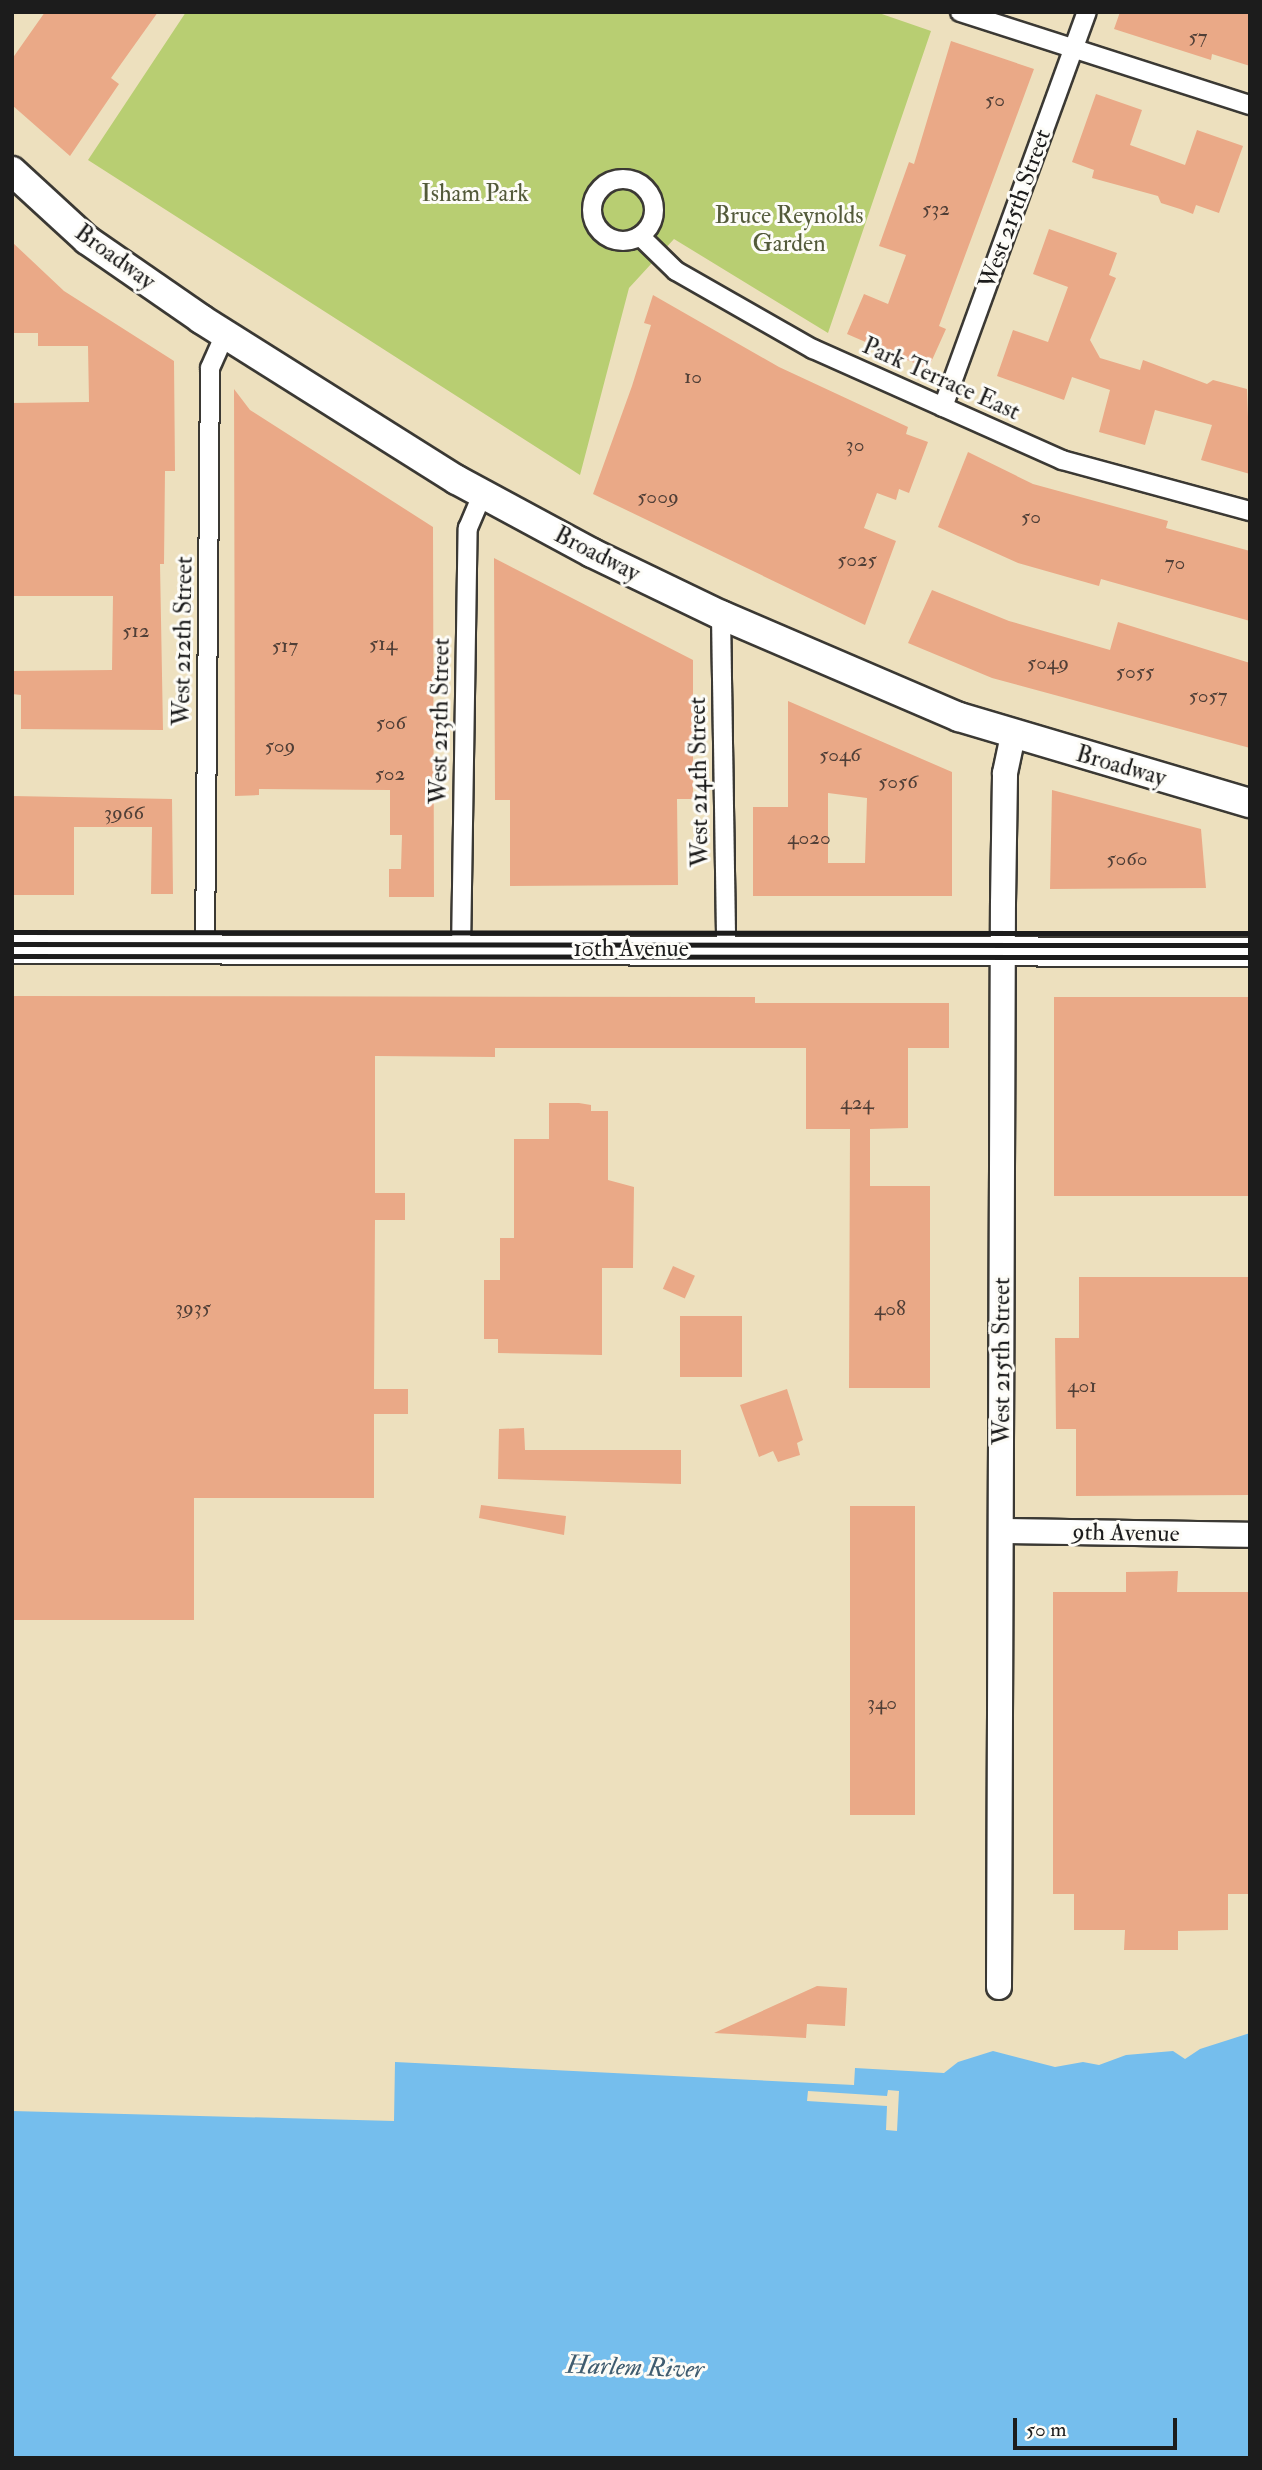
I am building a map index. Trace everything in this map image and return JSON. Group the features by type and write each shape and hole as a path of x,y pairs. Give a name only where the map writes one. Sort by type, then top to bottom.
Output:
{"main road":[{"name":"Broadway","path":"12,171 87,240 225,334 482,495 721,615 900,694 1013,736 1250,803"},
{"name":"10th Avenue","path":"12,949 1250,952"}],"street":[{"path":"960,12 1250,105"},
{"name":"West 215th Street","path":"943,407 1087,12"},
{"name":"Park Terrace East","path":"640,236 676,271 813,349 1062,460 1250,511"},
{"name":"West 212th Street","path":"205,951 210,368 225,334"},
{"name":"West 213th Street","path":"461,951 468,528 482,495"},
{"name":"West 214th Street","path":"721,615 726,949"},
{"name":"West 215th Street","path":"999,1987 1003,952 1006,773 1013,736"},
{"name":"9th Avenue","path":"1002,1531 1250,1535"}],"green space":[{"name":"Isham Park","path":"186,12 876,12 931,31 828,333 674,239 629,288 580,475 88,160"}],"water":[{"name":"Harlem River","path":"1250,2033 1250,2458 12,2458 12,2111 394,2121 395,2062 854,2085 855,2068 944,2073 958,2062 993,2051 1055,2067 1083,2062 1099,2065 1126,2055 1173,2051 1185,2059 1200,2049"}],"pier":[{"path":"888,2090 899,2091 897,2131 886,2130 887,2106 807,2101 808,2091 887,2096"}],"building":[{"path":"45,12 158,12 111,78 119,84 70,156 12,105 12,59"},
{"path":"1120,12 1250,12 1250,66 1212,54 1211,60 1114,29"},
{"path":"951,41 1034,69 939,326 946,329 928,369 847,334 864,294 888,304 906,255 879,246 909,162 914,164"},
{"path":"1096,94 1142,110 1130,145 1185,165 1197,130 1243,146 1219,213 1196,205 1193,214 1161,203 1158,196 1092,178 1094,170 1072,162"},
{"path":"1049,229 1117,253 1109,275 1116,278 1090,340 1100,358 1140,370 1143,360 1207,384 1213,380 1247,389 1250,474 1201,460 1212,425 1155,410 1145,445 1099,432 1110,390 1072,377 1064,400 997,376 1013,330 1048,342 1068,287 1033,274"},
{"path":"12,242 64,291 174,361 175,471 165,471 164,564 160,564 163,730 21,729 21,695 12,694 12,671 112,670 113,596 12,596 12,403 89,402 88,346 38,346 38,333 12,333"},
{"path":"653,295 779,367 908,427 906,434 928,442 909,493 899,489 896,500 877,493 864,528 896,541 865,625 593,494 651,325 644,323"},
{"path":"234,389 250,410 433,527 434,897 389,897 389,869 401,869 402,835 390,835 390,790 259,789 259,795 235,796"},
{"path":"968,452 1033,484 1168,521 1166,528 1250,551 1250,621 1101,579 1099,586 1018,563 938,527"},
{"path":"494,558 693,660 693,799 677,799 678,885 510,886 510,800 495,800"},
{"path":"932,590 1009,621 1110,650 1118,622 1250,663 1250,748 992,678 908,643"},
{"path":"788,701 952,772 952,896 753,896 753,807 788,807","holes":["828,793 867,798 865,863 828,863"]},
{"path":"1052,790 1201,829 1206,888 1050,889"},
{"path":"12,796 172,799 173,894 151,894 152,827 74,827 74,895 12,895"},
{"path":"12,996 755,997 755,1003 949,1003 949,1048 908,1048 908,1128 870,1129 870,1186 930,1186 930,1388 849,1388 850,1129 806,1129 806,1048 495,1048 495,1057 375,1056 375,1193 405,1193 405,1220 375,1220 374,1389 408,1389 408,1414 374,1414 374,1498 194,1498 194,1620 12,1620"},
{"path":"1054,997 1250,997 1250,1196 1054,1196"},
{"path":"549,1103 579,1103 591,1105 591,1111 608,1111 608,1180 634,1187 633,1268 602,1268 602,1355 498,1353 498,1339 484,1339 484,1280 500,1280 500,1238 514,1238 514,1139 549,1139"},
{"path":"673,1266 695,1276 685,1299 663,1289"},
{"path":"1079,1277 1248,1277 1249,1495 1076,1496 1076,1429 1056,1429 1055,1338 1079,1338"},
{"path":"680,1316 742,1316 742,1377 680,1377"},
{"path":"787,1389 803,1440 797,1443 800,1455 778,1462 773,1451 759,1457 740,1405"},
{"path":"524,1428 525,1450 681,1450 681,1484 498,1479 499,1429"},
{"path":"481,1505 566,1516 564,1535 479,1518"},
{"path":"850,1506 915,1506 915,1815 850,1815"},
{"path":"1178,1571 1177,1592 1250,1592 1250,1894 1228,1894 1228,1930 1178,1931 1178,1950 1124,1950 1125,1930 1074,1930 1074,1894 1053,1894 1053,1592 1126,1592 1126,1572"},
{"path":"817,1986 847,1988 845,2026 807,2024 806,2038 714,2033"}],"railway":[{"path":"12,932 1250,933"},
{"path":"12,944 1250,945"},
{"path":"12,956 1250,957"}],"park label":[{"name":"Bruce Reynolds Garden","path":"789,230"}]}
